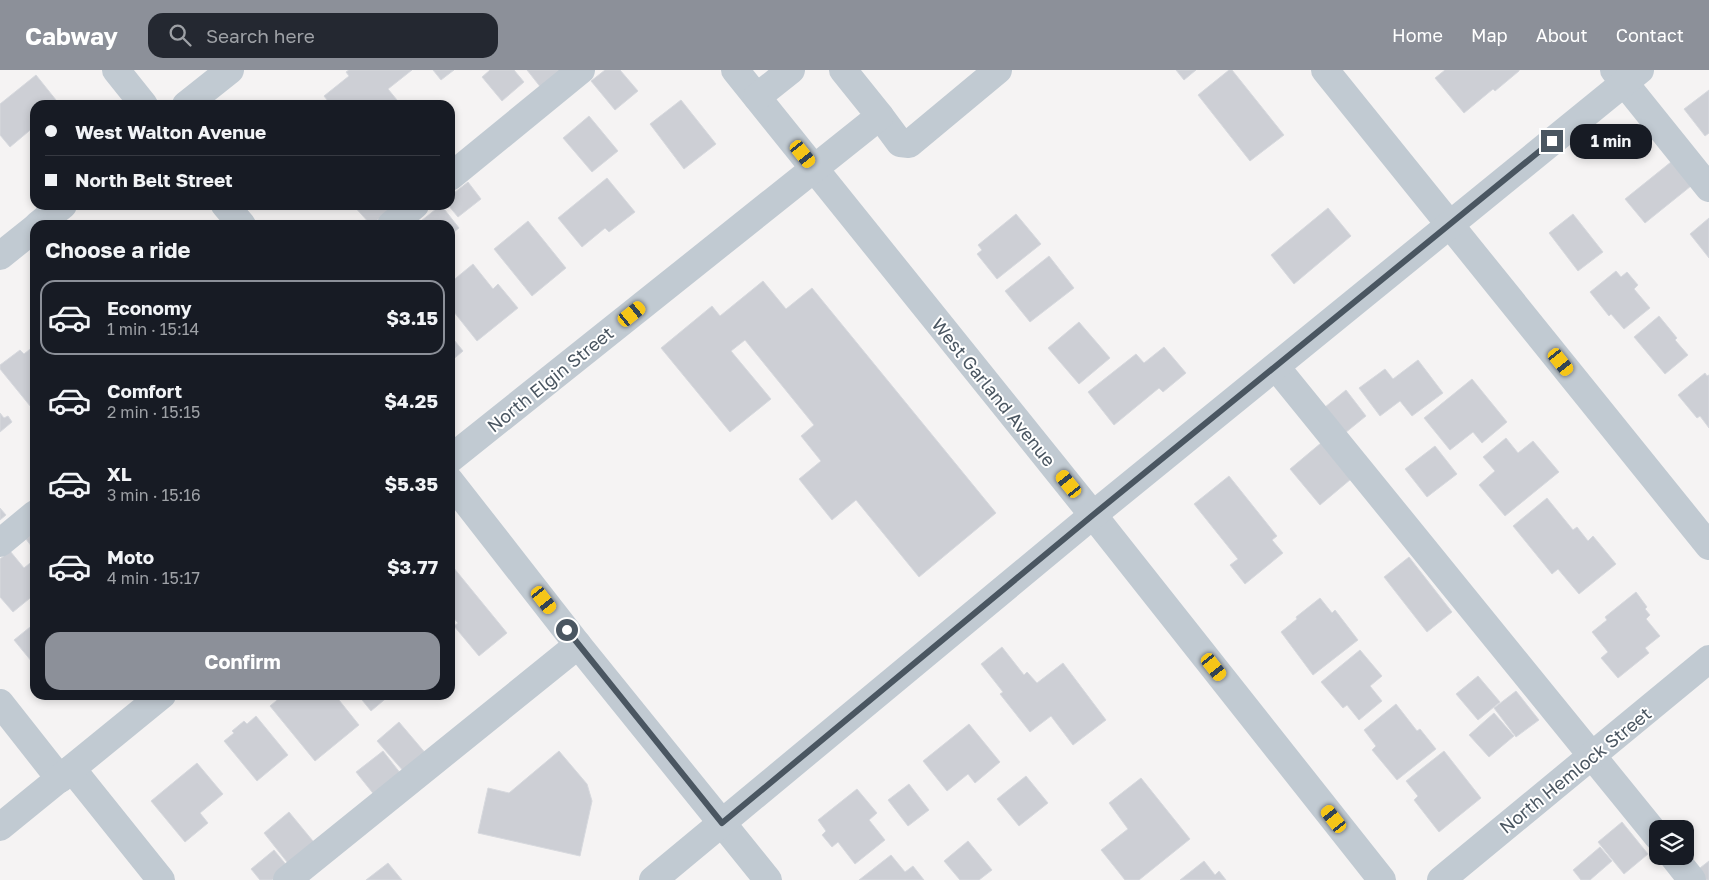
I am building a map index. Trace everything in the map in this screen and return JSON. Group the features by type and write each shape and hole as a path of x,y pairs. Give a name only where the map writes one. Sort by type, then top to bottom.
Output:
{"street":[{"path":"116,70 140,100"},
{"path":"192,100 230,70"},
{"path":"455,173 582,70"},
{"name":"West Garland Avenue","path":"735,70 1093,515 1382,880"},
{"path":"757,97 791,70"},
{"path":"855,74 880,116 900,143 909,144 998,70"},
{"path":"1325,70 1709,546"},
{"path":"653,880 1093,515 1450,223 1626,74 1709,188"},
{"name":"North Elgin Street","path":"455,455 880,116"},
{"path":"44,220 57,210"},
{"path":"229,210 238,220"},
{"path":"397,220 409,210"},
{"path":"0,256 30,232"},
{"path":"1276,367 1649,826"},
{"path":"455,487 578,645 768,880"},
{"path":"0,543 30,518"},
{"path":"287,880 578,645"},
{"name":"North Hemlock Street","path":"1441,880 1709,659"},
{"path":"0,827 156,700"},
{"path":"0,703 161,880"},
{"path":"1680,865 1692,880"}],"building":[{"path":"349,70 412,70 388,89 397,100 327,100 324,96 349,76 346,72"},
{"path":"433,70 454,70 441,80"},
{"path":"490,70 514,70 524,82 502,101 482,77"},
{"path":"527,70 565,70 542,89"},
{"path":"605,70 620,70 638,91 615,110 591,81"},
{"path":"1176,70 1196,70 1184,80"},
{"path":"1229,70 1232,70 1284,135 1250,161 1198,95"},
{"path":"1445,70 1519,71 1464,113 1435,78"},
{"path":"36,75 56,100 30,100 30,130 10,147 0,135 0,104"},
{"path":"1709,90 1709,133 1705,136 1684,109"},
{"path":"681,100 716,144 684,169 650,124"},
{"path":"589,116 618,151 592,172 563,138"},
{"path":"1671,162 1691,186 1645,223 1625,199"},
{"path":"607,178 635,212 609,232 605,228 582,247 558,218"},
{"path":"468,182 481,199 458,217 452,210 455,210 455,192"},
{"path":"1328,208 1351,236 1294,284 1271,255"},
{"path":"358,210 390,210 377,220 366,220"},
{"path":"435,210 445,210 453,220 422,220"},
{"path":"1016,214 1041,244 997,279 977,254 982,250 978,245"},
{"path":"1573,214 1603,252 1578,271 1549,233"},
{"path":"1709,218 1709,258 1690,234"},
{"path":"528,221 566,268 532,296 494,249"},
{"path":"455,223 459,228 455,231"},
{"path":"1049,256 1074,288 1030,322 1005,291"},
{"path":"473,264 493,289 498,284 518,308 477,341 455,313 455,279"},
{"path":"1616,271 1621,277 1627,272 1638,285 1634,289 1650,308 1624,329 1611,314 1609,316 1590,292"},
{"path":"763,281 786,309 812,288 996,513 919,577 856,500 832,520 799,479 821,461 801,436 814,425 745,340 731,351 771,399 730,432 661,348 712,306 720,316"},
{"path":"1659,316 1688,355 1665,374 1634,337"},
{"path":"1079,322 1110,358 1079,384 1048,348"},
{"path":"455,341 463,351 455,358"},
{"path":"1164,347 1186,373 1163,392 1159,388 1114,425 1088,392 1136,354 1144,363"},
{"path":"30,349 30,406 0,369 0,365 20,350 24,354"},
{"path":"1418,360 1443,393 1412,416 1400,401 1380,416 1359,388 1385,369 1393,379"},
{"path":"1705,373 1707,376 1709,375 1709,428 1700,416 1697,418 1678,395"},
{"path":"1472,379 1507,422 1482,443 1473,432 1450,450 1424,418"},
{"path":"1346,390 1366,416 1340,437 1319,412"},
{"path":"0,413 4,418 8,416 12,422 0,432"},
{"path":"1506,438 1518,453 1533,441 1559,472 1505,516 1479,485 1495,471 1483,457"},
{"path":"1321,443 1351,479 1320,505 1290,469"},
{"path":"1435,446 1457,474 1427,497 1405,469"},
{"path":"1229,476 1277,536 1272,540 1283,553 1245,584 1230,565 1238,559 1194,504"},
{"path":"1547,498 1573,530 1577,527 1588,541 1593,536 1616,564 1579,594 1558,569 1552,574 1513,526"},
{"path":"0,508 6,515 0,520"},
{"path":"30,536 30,544 26,539"},
{"path":"10,551 24,568 30,563 30,598 13,612 0,597 0,559"},
{"path":"1409,557 1452,612 1427,632 1384,577"},
{"path":"455,569 507,633 479,656 455,627 458,623 455,620"},
{"path":"1636,592 1647,607 1645,609 1650,615 1646,619 1660,636 1645,648 1649,653 1618,678 1601,658 1608,652 1592,632 1607,620 1605,617"},
{"path":"1320,598 1332,613 1335,610 1358,640 1313,675 1281,632"},
{"path":"30,627 30,660 14,640"},
{"path":"1002,647 1024,675 1027,672 1037,683 1063,663 1106,720 1073,745 1051,716 1030,732 1000,694 1003,692 981,664"},
{"path":"1360,650 1382,676 1370,686 1382,701 1359,720 1347,705 1343,708 1321,682"},
{"path":"1478,676 1500,702 1478,720 1456,694"},
{"path":"1516,691 1539,720 1516,737 1494,708"},
{"path":"277,700 339,700 359,725 315,761 270,706"},
{"path":"362,700 384,700 371,711"},
{"path":"1396,704 1417,731 1420,729 1436,749 1397,780 1372,750 1376,746 1364,730"},
{"path":"1494,713 1514,736 1489,757 1469,735"},
{"path":"256,716 288,755 257,781 224,741 244,721 247,724"},
{"path":"399,722 427,755 405,773 377,741"},
{"path":"969,724 1000,762 975,783 968,774 947,791 923,761"},
{"path":"383,751 401,774 376,797 356,772"},
{"path":"559,751 587,784 592,801 580,856 478,833 488,788 509,793"},
{"path":"1444,751 1481,798 1439,832 1414,800 1418,796 1406,781"},
{"path":"197,763 223,794 200,813 208,823 185,842 151,801"},
{"path":"1026,776 1048,803 1019,826 997,799"},
{"path":"1141,778 1190,839 1139,880 1125,880 1101,850 1128,829 1109,803"},
{"path":"909,784 929,810 908,826 888,800"},
{"path":"857,789 877,813 869,820 885,840 855,864 838,842 832,847 822,835 826,831 818,820"},
{"path":"289,812 317,846 291,867 264,833"},
{"path":"1622,822 1648,854 1624,874 1598,842"},
{"path":"968,841 992,870 979,880 960,880 944,861"},
{"path":"1600,847 1612,861 1590,880 1581,880 1573,870"},
{"path":"274,850 288,867 272,880 260,880 251,869"},
{"path":"891,855 905,872 913,866 924,880 859,880"},
{"path":"1204,861 1215,875 1219,871 1226,880 1180,880"},
{"path":"1709,861 1709,880 1703,880 1696,871"},
{"path":"388,863 402,880 366,880"}],"route":[{"path":"567,630 722,823 1093,515 1552,141"}]}
